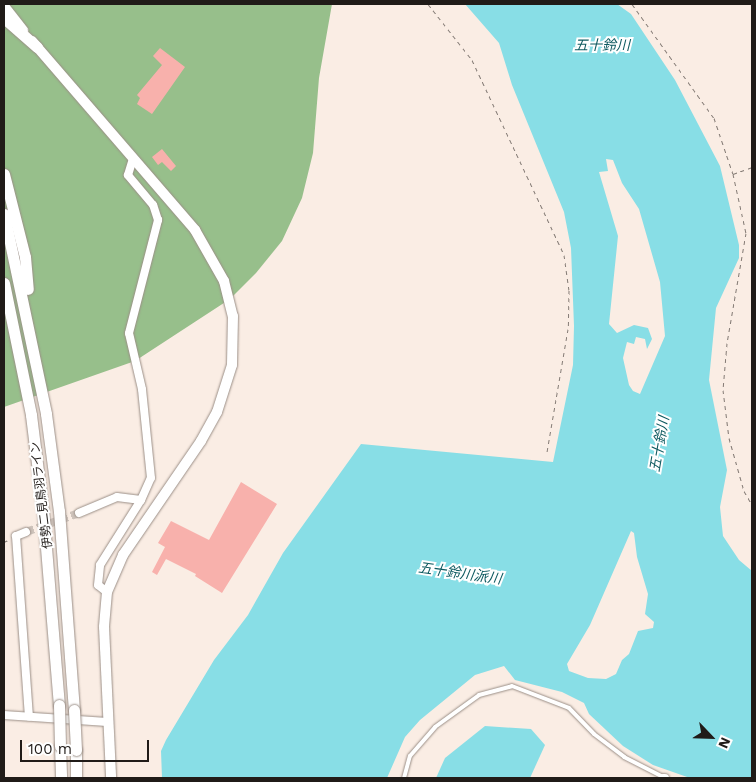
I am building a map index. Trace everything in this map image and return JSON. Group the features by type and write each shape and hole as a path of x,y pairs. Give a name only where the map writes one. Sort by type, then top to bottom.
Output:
{"main road":[{"path":"4,9 37,48"},
{"path":"4,174 25,257 35,349"},
{"name":"伊勢二見鳥羽ライン","path":"4,214 35,349 59,511 74,710 76,778"},
{"name":"伊勢二見鳥羽ライン","path":"4,283 36,454 59,705 61,778"}],"street":[{"path":"37,48 194,230 210,255 230,302 234,348 228,384 217,412 201,442 123,555 107,592 104,627 106,722 111,778"},
{"path":"107,592 98,585 100,565 141,500 151,478 142,389 129,334 158,220 153,205 128,175 133,159"},
{"path":"79,513 117,498 141,500"},
{"path":"26,532 16,536 29,716"},
{"path":"4,715 106,722"}],"lane":[{"path":"404,778 410,756 435,727 478,694 512,686 568,708 594,734 624,757 664,778"}],"path":[{"path":"428,4 472,60 564,255 569,290 568,329 547,452"},
{"path":"632,4 714,118 732,174 746,233 727,343 723,390 728,438 744,491 752,505"},
{"path":"732,174 752,167"}],"green space":[{"path":"4,4 332,4 319,78 313,153 302,198 282,241 256,273 230,299 135,361 4,407"}],"water":[{"path":"465,4 617,4 631,14 675,80 720,166 739,245 739,258 716,308 709,380 727,470 720,507 723,536 739,560 752,571 752,778 690,778 653,765 623,746 589,714 584,703 562,692 515,680 504,666 475,675 420,720 405,737 387,778 162,778 161,751 166,740 214,660 248,615 283,553 361,444 553,462 573,365 574,326 571,248 564,212 512,85 499,43","holes":["606,159 613,160 622,183 639,209 660,282 665,336 640,394 633,391 629,385 623,358 627,342 634,344 636,337 645,339 647,349 652,339 648,328 634,325 617,333 609,324 618,236 599,172 608,171","631,531 634,533 637,557 648,594 645,614 654,622 653,628 638,631 629,654 622,660 616,674 606,679 588,678 569,671 567,664 590,625"]},
{"path":"485,726 531,729 545,745 530,778 436,778 445,758"}],"building":[{"path":"160,48 185,67 152,114 137,104 140,98 137,95 162,65 153,56"},
{"path":"162,149 176,166 171,171 162,162 158,165 152,157"},
{"path":"241,482 277,504 222,593 195,576 196,574 166,559 157,575 152,572 165,547 158,543 171,521 209,540"}],"tunnel":[{"path":"26,532 79,513"}],"water label":[{"name":"五十鈴川","path":"602,45"},
{"name":"五十鈴川","path":"659,444"},
{"name":"五十鈴川派川","path":"460,573"}]}
